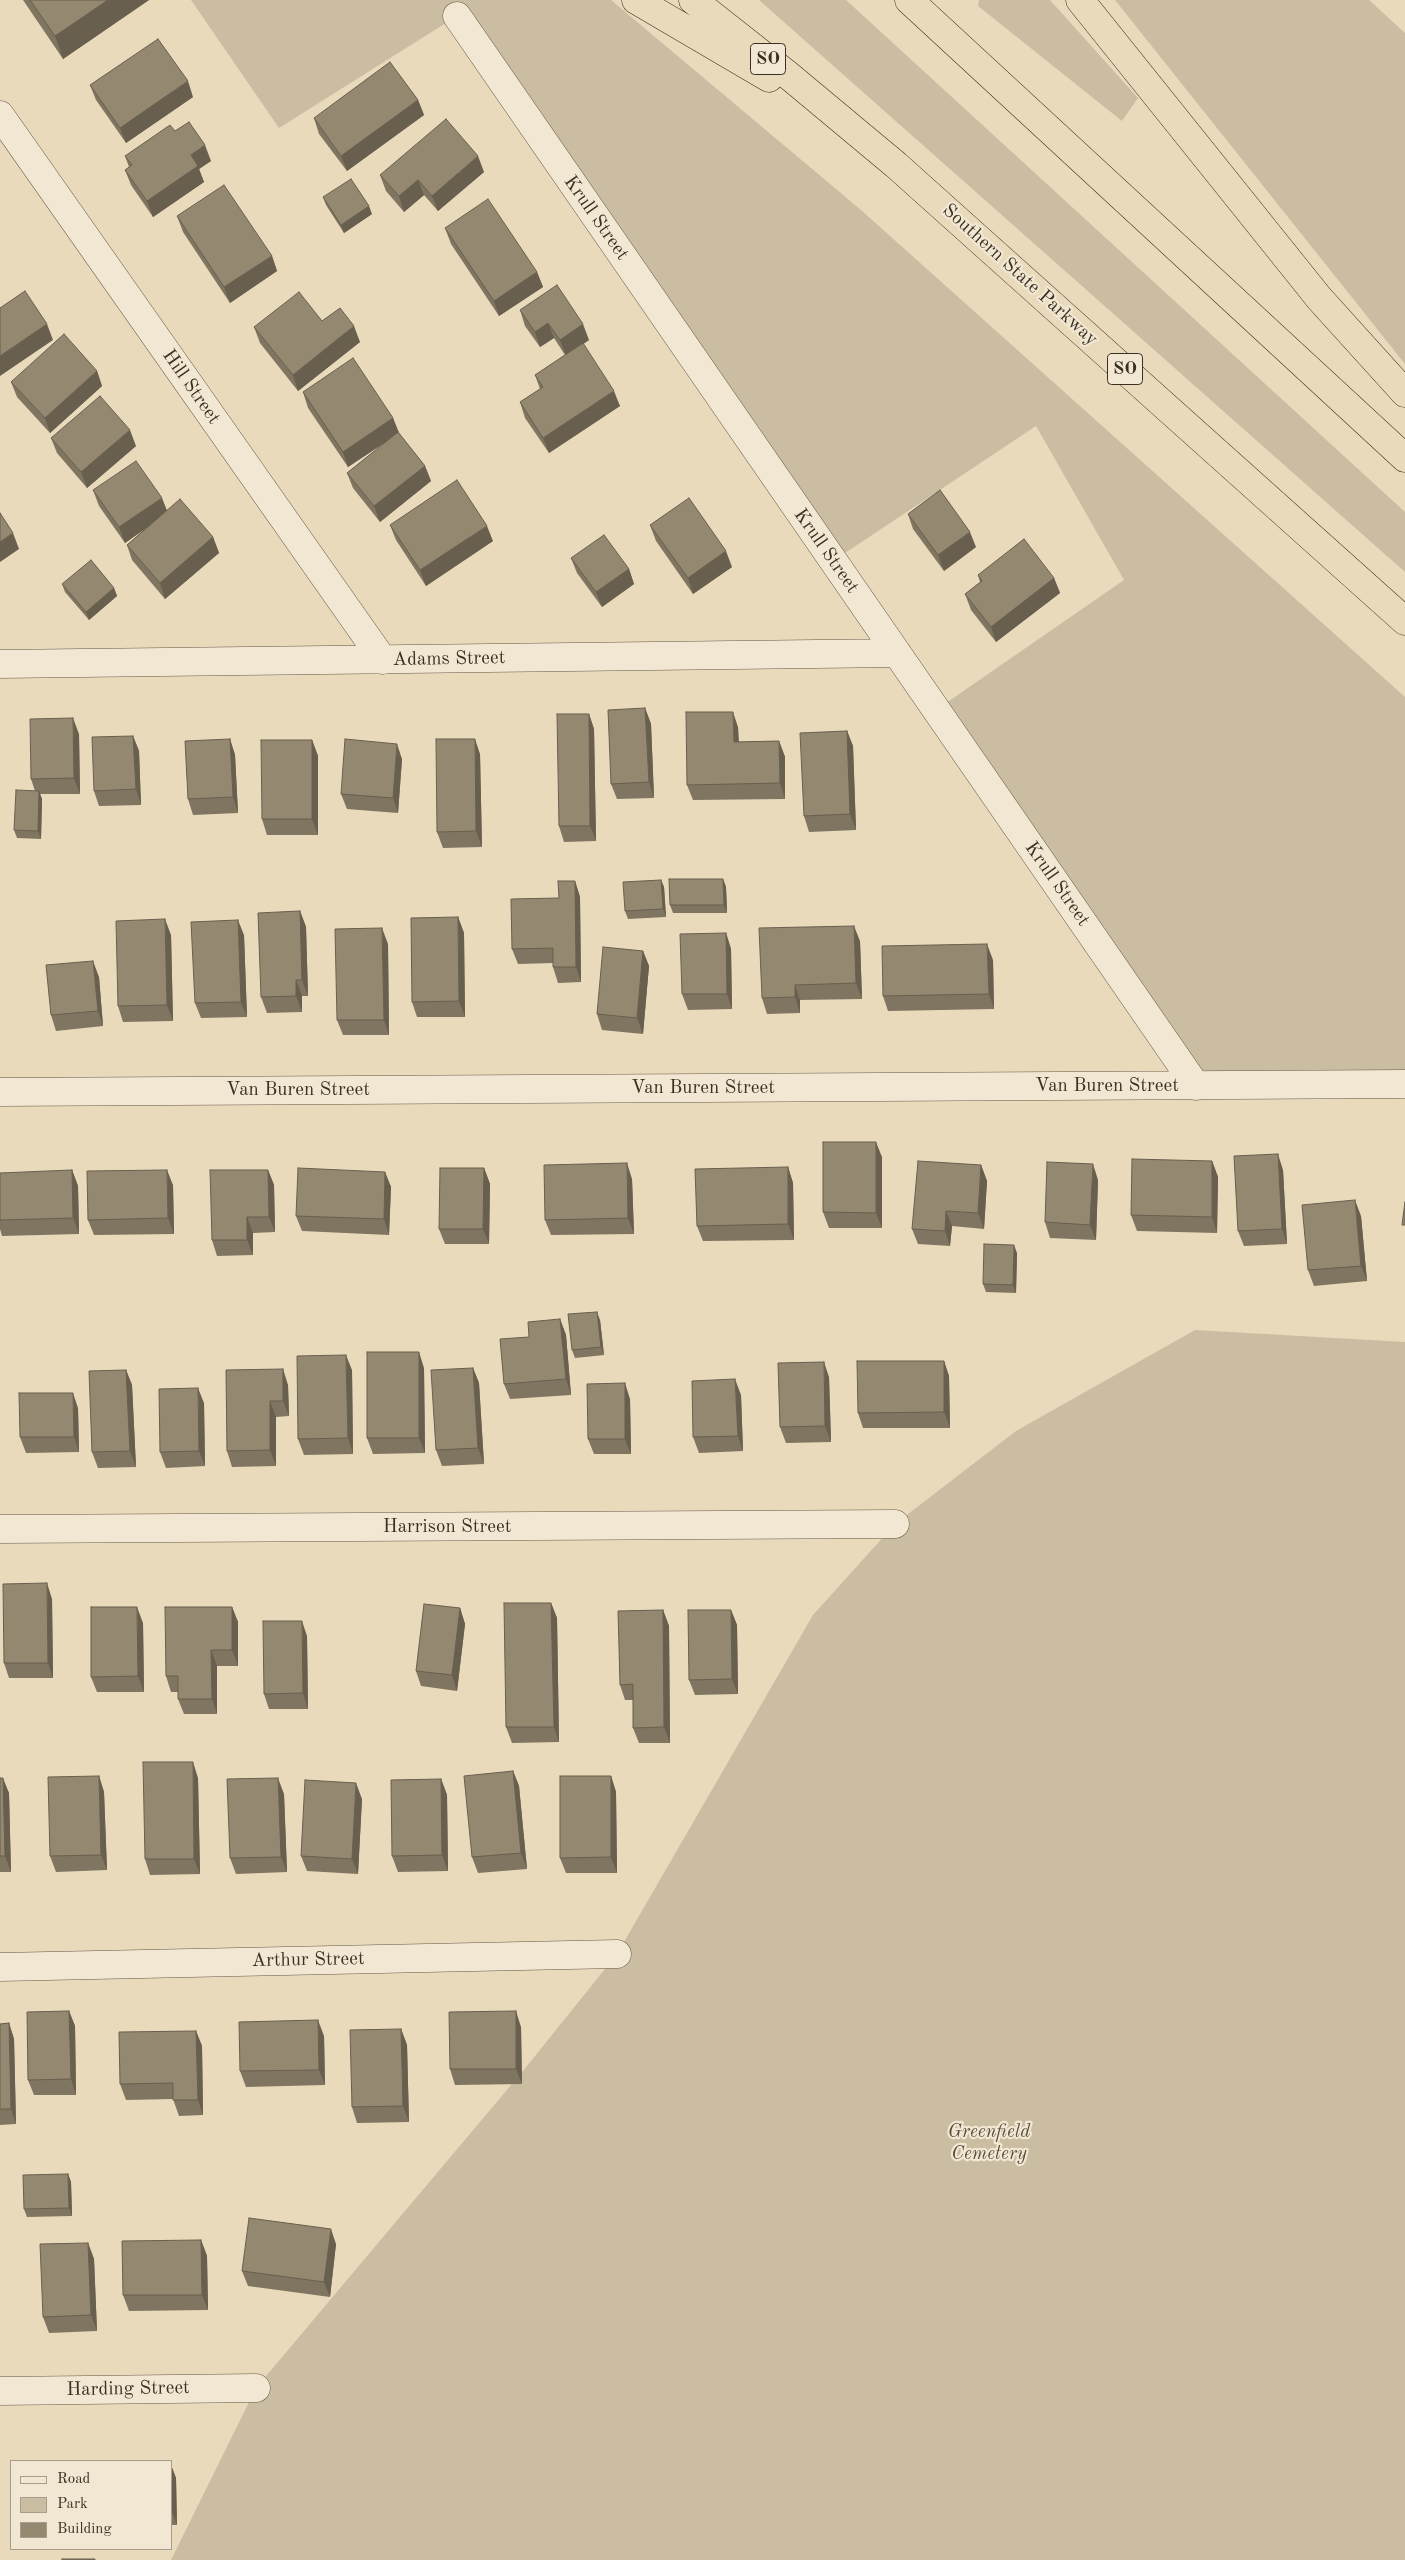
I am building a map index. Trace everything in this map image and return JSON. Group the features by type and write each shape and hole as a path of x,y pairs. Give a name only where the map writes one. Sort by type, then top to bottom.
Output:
{"highway":[{"path":"636,0 842,120"},
{"name":"Southern State Parkway","path":"693,0 842,120 999,256 1405,621"},
{"path":"909,0 1405,458"},
{"path":"1080,0 1319,298 1405,393"}],"street":[{"name":"Krull Street","path":"457,16 1196,1086"},
{"name":"Hill Street","path":"0,115 383,660"},
{"name":"Adams Street","path":"0,664 897,653"},
{"name":"Van Buren Street","path":"0,1092 1405,1084"},
{"name":"Harrison Street","path":"0,1529 895,1524"},
{"name":"Arthur Street","path":"0,1967 617,1954"},
{"name":"Harding Street","path":"0,2391 256,2388"}],"green space":[{"path":"191,0 611,0 861,210 1405,697 1405,1084 1196,1086 936,710 1124,580 1036,426 833,561 457,16 279,128"},
{"path":"759,0 846,0 1405,512 1405,572"},
{"path":"979,0 1050,0 1138,98 1122,121 978,6"},
{"path":"1115,0 1369,0 1405,33 1405,364"},
{"name":"Greenfield Cemetery","path":"1195,1330 1405,1342 1405,2560 171,2560 256,2388 527,2066 617,1954 813,1615 895,1524 1016,1431"}],"building":[{"path":"30,0 108,0 55,36"},
{"path":"158,39 188,81 120,128 90,85"},
{"path":"390,62 418,100 341,156 314,118"},
{"path":"446,119 478,156 432,196 418,180 399,196 380,175"},
{"path":"189,122 205,145 191,155 198,166 147,201 125,170 132,165 125,156 170,125 175,131"},
{"path":"351,179 369,206 341,225 323,197"},
{"path":"224,185 272,256 224,287 177,216"},
{"path":"488,199 537,272 494,301 445,228"},
{"path":"557,285 583,324 560,340 548,323 535,332 520,310"},
{"path":"25,291 47,324 0,356 0,308"},
{"path":"299,292 322,321 340,308 354,326 293,375 254,327"},
{"path":"64,334 97,371 45,418 11,382"},
{"path":"583,343 614,391 543,438 520,402 543,387 535,375"},
{"path":"353,358 393,418 343,452 303,392"},
{"path":"100,396 130,430 81,472 51,438"},
{"path":"398,432 425,466 374,506 347,473"},
{"path":"136,461 162,498 119,527 93,490"},
{"path":"457,480 487,526 420,570 390,525"},
{"path":"940,490 970,532 938,555 908,514"},
{"path":"689,498 726,551 688,578 650,525"},
{"path":"180,499 213,537 160,583 127,545"},
{"path":"0,513 13,533 0,542"},
{"path":"604,535 629,569 596,592 571,558"},
{"path":"1024,539 1054,578 991,627 965,594 982,581 978,575"},
{"path":"91,560 114,588 86,612 62,584"},
{"path":"645,708 649,782 611,784 608,710"},
{"path":"686,712 733,712 734,742 779,741 780,783 687,785"},
{"path":"557,714 589,714 590,826 559,826"},
{"path":"73,718 74,778 31,779 30,719"},
{"path":"847,731 850,814 804,816 800,733"},
{"path":"133,736 136,789 94,791 92,737"},
{"path":"230,739 233,797 188,799 185,741"},
{"path":"345,739 397,744 393,798 341,794"},
{"path":"436,739 475,739 476,831 437,832"},
{"path":"261,740 312,740 312,819 262,819"},
{"path":"16,790 39,791 38,831 14,830"},
{"path":"669,879 723,879 724,905 670,905"},
{"path":"661,880 663,909 625,911 623,882"},
{"path":"558,881 575,881 576,967 553,967 553,948 512,949 511,899 559,898"},
{"path":"300,911 302,980 296,980 296,996 261,997 258,913"},
{"path":"458,917 459,1001 412,1002 411,918"},
{"path":"165,919 167,1005 118,1006 116,921"},
{"path":"238,920 241,1002 195,1003 191,922"},
{"path":"854,926 856,983 795,985 795,997 762,998 759,928"},
{"path":"382,928 384,1020 337,1020 335,929"},
{"path":"726,933 727,994 682,994 680,934"},
{"path":"987,944 989,994 883,996 882,946"},
{"path":"603,947 643,951 637,1018 597,1014"},
{"path":"93,961 98,1011 51,1015 46,965"},
{"path":"823,1142 876,1142 876,1213 823,1212"},
{"path":"1278,1154 1282,1229 1238,1231 1234,1156"},
{"path":"1132,1159 1212,1161 1212,1217 1131,1215"},
{"path":"918,1161 981,1165 978,1213 946,1211 945,1231 912,1229"},
{"path":"1047,1162 1093,1164 1090,1225 1045,1222"},
{"path":"627,1163 628,1218 545,1220 544,1165"},
{"path":"788,1167 788,1224 697,1226 695,1169"},
{"path":"298,1168 385,1172 384,1219 296,1216"},
{"path":"440,1168 484,1168 483,1229 439,1229"},
{"path":"72,1170 73,1218 0,1220 0,1173"},
{"path":"167,1170 168,1218 88,1220 87,1171"},
{"path":"210,1170 268,1170 269,1217 247,1217 247,1240 212,1240"},
{"path":"1355,1200 1361,1266 1308,1270 1302,1205"},
{"path":"1405,1202 1405,1225 1402,1225"},
{"path":"984,1244 1014,1245 1013,1285 983,1284"},
{"path":"597,1312 601,1347 572,1350 568,1314"},
{"path":"560,1319 566,1379 504,1384 500,1339 529,1337 528,1322"},
{"path":"367,1352 419,1352 419,1438 367,1438"},
{"path":"346,1355 348,1438 298,1439 297,1356"},
{"path":"857,1361 944,1361 944,1412 858,1413"},
{"path":"824,1362 825,1426 780,1427 778,1363"},
{"path":"473,1368 478,1448 436,1450 431,1370"},
{"path":"283,1369 283,1401 270,1401 270,1450 227,1451 226,1370"},
{"path":"126,1370 130,1451 92,1452 89,1371"},
{"path":"735,1379 738,1436 693,1437 692,1381"},
{"path":"625,1383 625,1439 588,1439 587,1384"},
{"path":"198,1388 199,1451 160,1452 159,1389"},
{"path":"19,1393 73,1393 74,1437 20,1437"},
{"path":"47,1583 48,1663 4,1663 3,1584"},
{"path":"504,1603 551,1603 554,1727 506,1727"},
{"path":"424,1604 460,1608 452,1675 416,1671"},
{"path":"91,1607 137,1607 138,1676 91,1677"},
{"path":"165,1607 232,1607 232,1650 211,1650 212,1699 178,1699 178,1676 166,1676"},
{"path":"663,1610 664,1727 633,1728 633,1684 620,1685 618,1611"},
{"path":"688,1610 731,1610 732,1679 689,1680"},
{"path":"263,1621 302,1621 303,1693 264,1694"},
{"path":"143,1762 193,1762 194,1859 145,1859"},
{"path":"513,1771 521,1853 472,1857 464,1776"},
{"path":"99,1776 101,1855 50,1856 48,1777"},
{"path":"560,1776 611,1776 611,1857 560,1858"},
{"path":"0,1778 3,1778 5,1856 0,1856"},
{"path":"278,1778 281,1857 230,1858 227,1779"},
{"path":"441,1779 442,1855 392,1856 391,1780"},
{"path":"305,1780 356,1783 352,1859 301,1856"},
{"path":"69,2011 71,2079 28,2080 27,2012"},
{"path":"516,2011 516,2069 450,2069 449,2012"},
{"path":"318,2020 319,2070 240,2071 239,2022"},
{"path":"9,2023 11,2109 0,2109 0,2024"},
{"path":"401,2029 403,2106 352,2107 350,2030"},
{"path":"196,2031 198,2100 173,2100 173,2083 120,2084 119,2032"},
{"path":"68,2174 69,2208 24,2209 23,2175"},
{"path":"249,2218 331,2229 324,2282 242,2271"},
{"path":"201,2240 202,2295 123,2295 122,2241"},
{"path":"88,2243 91,2315 43,2317 40,2244"},
{"path":"95,2559 95,2560 62,2560"}]}
